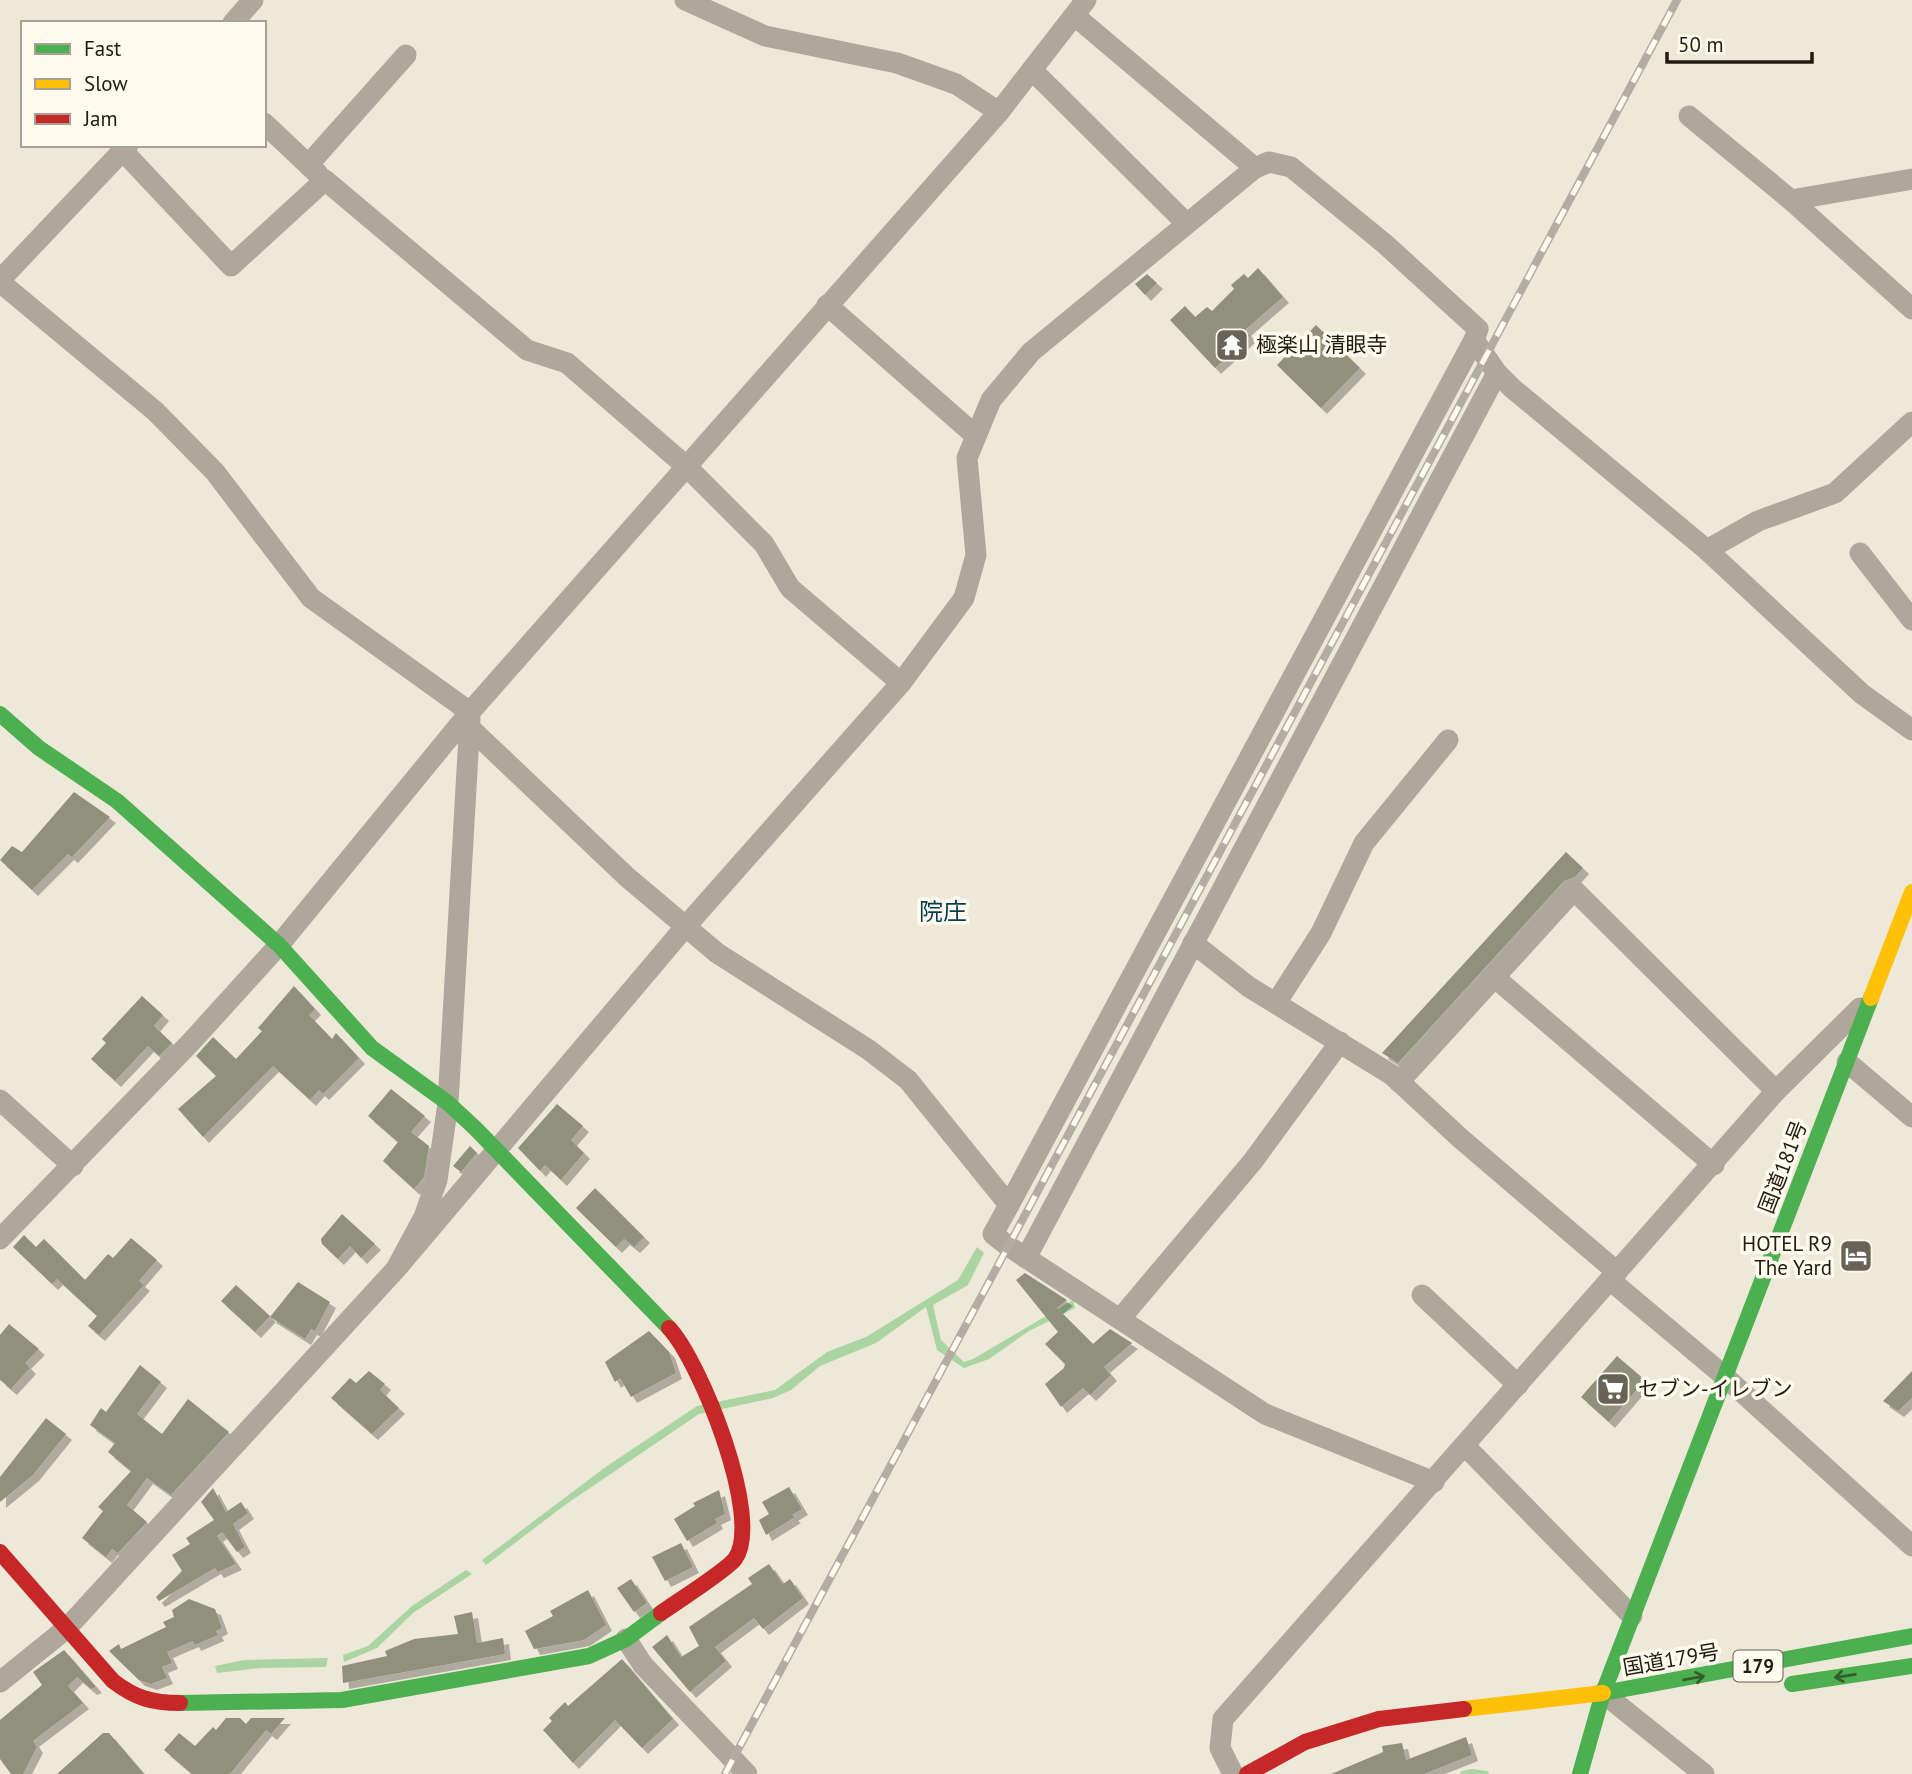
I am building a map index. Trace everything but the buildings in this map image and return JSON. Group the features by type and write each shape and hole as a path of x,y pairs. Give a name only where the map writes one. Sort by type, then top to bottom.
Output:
{"main road":[{"path":"0,714 39,748 117,801 279,945 372,1048 448,1103 497,1149 683,1343 716,1418 739,1489 744,1531 735,1559 626,1639 589,1656 342,1700 156,1703 131,1695 113,1681 0,1552"},
{"name":"国道181号","path":"1603,1693 1723,1375 1912,892"},
{"name":"国道179号","path":"1569,1751 1603,1693 1912,1636"},
{"name":"179","path":"1769,1687 1912,1666"},
{"path":"1247,1774 1305,1742 1379,1719 1603,1693"},
{"name":"国道179号","path":"1603,1693 1692,1693"},
{"name":"国道179号","path":"1580,1774 1603,1693"}],"street":[{"path":"235,21 253,0"},
{"path":"685,0 765,36 897,63 956,84 999,112"},
{"path":"0,1239 73,1167 279,945 827,305 999,112 1080,8 1255,168"},
{"path":"308,165 406,55"},
{"path":"1032,70 1186,223"},
{"path":"1689,117 1791,200 1912,309"},
{"path":"266,125 325,180 527,350 567,363 687,467 764,544 790,588 901,683"},
{"path":"325,180 231,266 126,148 0,281 155,411 215,472 311,597 470,720 627,877 717,953 869,1050 908,1080 1009,1205"},
{"path":"0,1682 67,1628 396,1269 686,926 901,683 964,598 976,555 967,458 991,400 1031,352 1186,223 1255,168 1269,162 1291,167 1385,244 1478,328 1474,340 993,1234 1265,1414 1434,1482"},
{"path":"1791,200 1912,179"},
{"path":"827,305 976,436"},
{"path":"1474,340 1497,373 1707,550 1862,694 1912,730"},
{"path":"1026,1258 1497,373"},
{"path":"1707,550 1758,521 1835,493 1912,422"},
{"path":"1860,553 1912,620"},
{"path":"396,1269 424,1217 437,1180 448,1103 470,720"},
{"path":"1276,1003 1321,933 1364,842 1448,740"},
{"path":"1399,1082 1574,890 1776,1091"},
{"path":"1885,960 1912,935"},
{"path":"1193,943 1249,988 1340,1042 1399,1082 1912,1546"},
{"path":"1493,976 1714,1165"},
{"path":"1233,1774 1220,1748 1223,1719 1714,1165 1776,1091 1869,1000"},
{"path":"1120,1318 1253,1161 1340,1042"},
{"path":"1847,1062 1912,1117"},
{"path":"0,1100 73,1167"},
{"path":"1422,1296 1518,1385"},
{"path":"1465,1446 1632,1616"},
{"path":"626,1639 643,1665 747,1774"},
{"path":"1603,1693 1704,1774"}],"shaded area":[{"path":"977,1247 984,1253 968,1285 933,1305 941,1340 964,1362 1073,1300 1075,1308 1029,1331 989,1359 964,1368 937,1350 926,1307 876,1343 820,1366 791,1390 773,1398 699,1414 565,1505 486,1565 482,1560 607,1466 697,1406 775,1390 827,1352 866,1337 958,1280"},
{"path":"466,1570 472,1574 413,1613 377,1648 344,1662 343,1655 368,1646 412,1606"},
{"path":"328,1658 326,1667 261,1668 217,1673 215,1666 244,1660"}],"waterway":[{"path":"1463,1774 1486,1774"}],"railway":[{"path":"725,1774 1677,0"}],"traffic: fast":[{"path":"0,714 39,748 117,801 279,945 372,1048 448,1103 476,1129 669,1328"},
{"path":"1580,1774 1603,1693 1871,998"},
{"path":"180,1703 342,1700 589,1656 626,1639 661,1613"},
{"path":"1603,1693 1912,1636"},
{"path":"1792,1684 1912,1666"}],"traffic: slow":[{"path":"1871,998 1912,892"},
{"path":"1464,1709 1603,1693"}],"traffic: jam":[{"path":"661,1613 730,1564 735,1559 742,1539 741,1511 735,1477 724,1441 696,1372 669,1328"},
{"path":"0,1552 113,1681 144,1698 180,1703"},
{"path":"1247,1774 1305,1742 1379,1719 1464,1709"}],"place":[{"name":"極楽山 清眼寺","path":"1232,345"},
{"name":"HOTEL R9 The Yard","path":"1856,1256"},
{"name":"セブン-イレブン","path":"1613,1389"}],"district":[{"name":"院庄","path":"943,912"}]}
